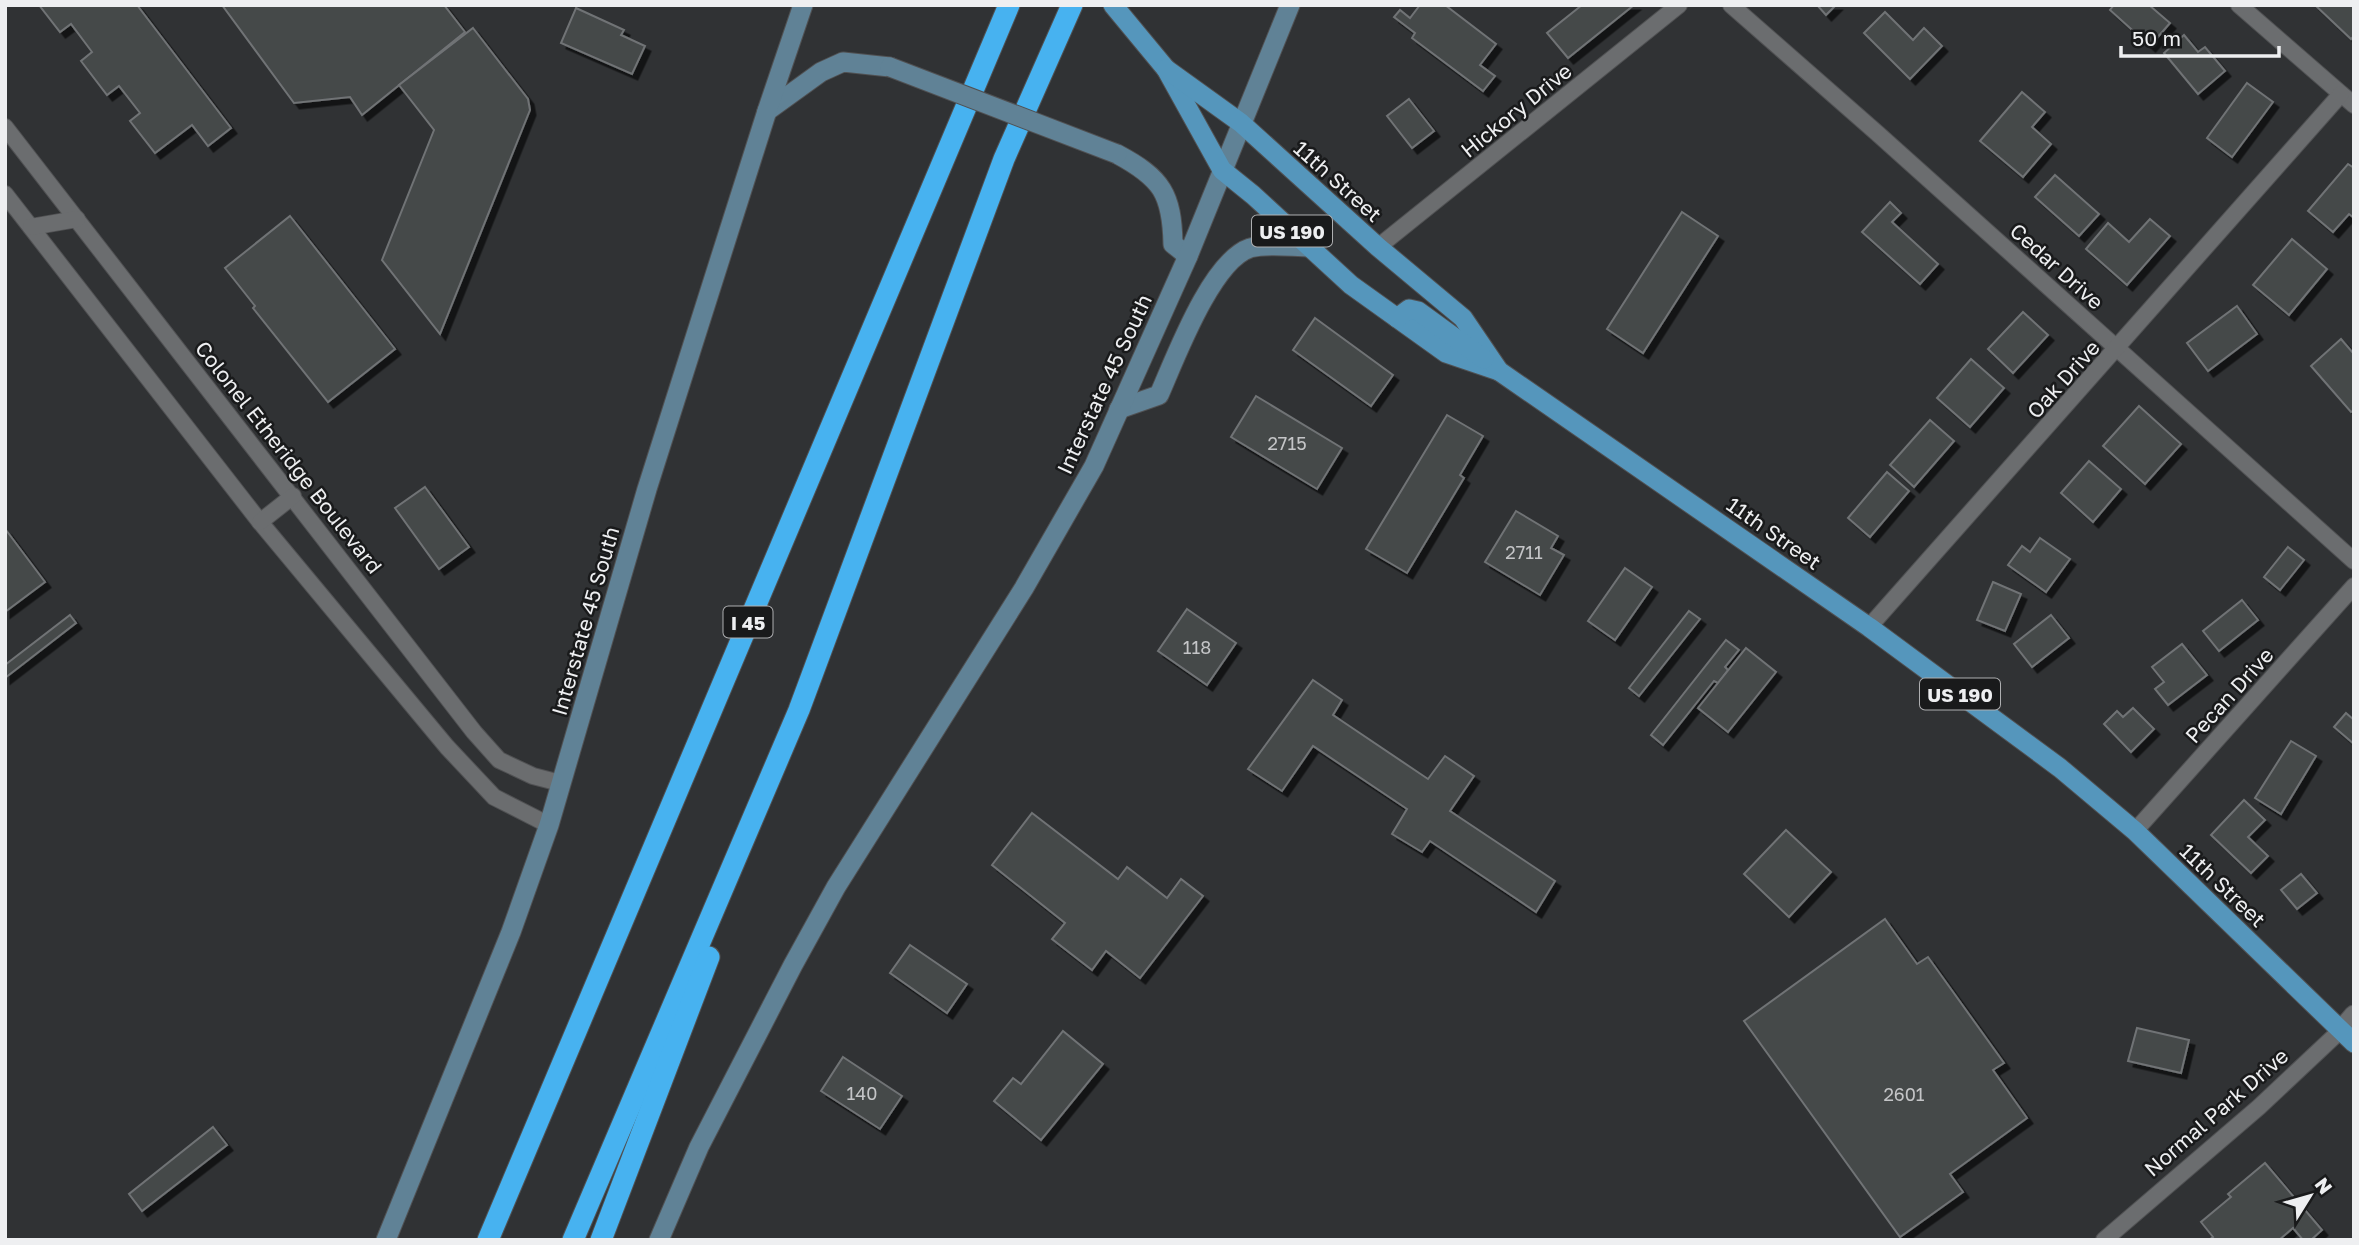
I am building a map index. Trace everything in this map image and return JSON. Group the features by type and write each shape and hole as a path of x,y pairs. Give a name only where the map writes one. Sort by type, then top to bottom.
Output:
{"highway":[{"name":"I 45","path":"488,1240 1009,5"},
{"path":"573,1240 774,772 1004,159 1072,5"},
{"path":"601,1240 734,893 774,772"}],"main road":[{"name":"Interstate 45 South","path":"386,1240 511,932 549,825 647,489 803,5"},
{"name":"11th Street","path":"1113,5 1166,69 1222,170 1351,285 1446,353 1499,371 1869,627 2060,768 2135,831 2347,1036"},
{"name":"Interstate 45 South","path":"659,1240 699,1147 836,887 1030,577 1094,466 1188,256 1290,5"},
{"path":"767,111 821,72 843,62 890,67 1117,154 1145,169 1162,188 1172,212 1173,244 1188,256"},
{"name":"11th Street","path":"1166,69 1241,123 1378,247 1463,318 1499,371"},
{"path":"1119,409 1159,395 1184,336 1217,275 1242,252 1252,247 1310,247"},
{"path":"1398,318 1409,309 1418,311 1499,371"}],"street":[{"name":"Hickory Drive","path":"1378,247 1679,5"},
{"name":"Cedar Drive","path":"1731,5 2354,561"},
{"path":"2239,5 2354,105"},
{"name":"Oak Drive","path":"1869,627 2118,349 2341,94"},
{"name":"Colonel Etheridge Boulevard","path":"5,127 474,732 499,760 533,776 560,783"},
{"path":"5,194 260,522 447,747 495,797 549,825"},
{"path":"31,227 77,219"},
{"path":"260,522 293,496"},
{"name":"Pecan Drive","path":"2135,831 2354,586"},
{"name":"Normal Park Drive","path":"2104,1240 2259,1107 2347,1036 2354,1015"}],"building":[{"path":"39,5 137,5 231,128 208,146 192,125 155,153 130,121 140,113 119,86 107,95 81,61 92,52 71,24 60,32"},
{"path":"222,5 444,5 465,32 362,115 350,97 294,103"},
{"path":"1420,5 1445,5 1496,44 1480,65 1495,76 1483,91 1412,38 1415,33 1394,17 1400,10 1410,18"},
{"path":"1582,5 1634,5 1568,58 1547,33"},
{"path":"1817,5 1836,5 1826,15"},
{"path":"2114,5 2149,5 2170,23 2150,46 2110,10"},
{"path":"2315,5 2354,5 2354,36 2351,39"},
{"path":"576,8 624,30 621,35 645,46 632,74 561,43"},
{"path":"1885,12 1913,40 1924,28 1942,46 1910,79 1864,33"},
{"path":"473,28 528,99 530,110 440,334 382,260 434,130 399,85"},
{"path":"2184,35 2198,52 2205,47 2225,71 2198,94 2164,53"},
{"path":"2247,83 2273,102 2232,157 2207,138"},
{"path":"2022,92 2045,112 2032,127 2051,144 2023,177 1980,141"},
{"path":"1409,99 1434,131 1412,148 1387,116"},
{"path":"2348,164 2354,168 2354,218 2349,214 2333,232 2308,211"},
{"path":"2055,175 2099,214 2079,236 2035,197"},
{"path":"1890,202 1901,213 1892,222 1938,264 1920,284 1862,232"},
{"path":"1682,212 1718,236 1643,353 1607,329"},
{"path":"290,216 395,349 328,402 253,308 255,306 225,268"},
{"path":"2150,219 2170,236 2127,285 2086,249 2108,223 2129,242"},
{"path":"2292,239 2327,269 2289,315 2253,285"},
{"path":"2237,306 2257,334 2208,371 2187,343"},
{"path":"2023,312 2048,335 2013,373 1988,349"},
{"path":"1315,318 1393,375 1371,406 1293,350"},
{"path":"2341,339 2354,354 2354,410 2351,412 2311,366"},
{"path":"1971,359 2004,388 1970,427 1937,398"},
{"path":"1256,396 1342,448 1317,489 1231,437"},
{"path":"2139,406 2181,444 2145,484 2103,446"},
{"path":"1447,415 1483,436 1460,475 1464,478 1407,573 1366,549"},
{"path":"1930,420 1954,441 1914,487 1890,465"},
{"path":"2089,461 2121,489 2093,522 2061,493"},
{"path":"1887,472 1909,491 1870,537 1848,518"},
{"path":"425,487 469,547 439,569 395,508"},
{"path":"1516,511 1558,536 1551,548 1564,555 1540,595 1485,562"},
{"path":"5,531 45,582 5,612"},
{"path":"2040,538 2070,559 2046,592 2008,565 2022,546 2030,552"},
{"path":"2288,547 2304,560 2280,590 2264,577"},
{"path":"1625,568 1652,587 1615,640 1588,621"},
{"path":"1993,582 2021,594 2005,631 1977,620"},
{"path":"2242,600 2258,620 2219,651 2203,631"},
{"path":"1187,609 1236,643 1207,685 1158,651"},
{"path":"1689,611 1700,619 1639,696 1629,688"},
{"path":"70,615 76,623 5,678 5,665"},
{"path":"2051,615 2069,638 2032,667 2014,644"},
{"path":"1726,640 1739,650 1725,667 1728,670 1718,683 1714,681 1663,745 1651,735"},
{"path":"2182,644 2207,675 2168,705 2155,689 2164,682 2152,667"},
{"path":"1746,648 1776,672 1728,732 1698,708"},
{"path":"1313,680 1342,700 1333,715 1428,779 1445,756 1474,776 1450,811 1555,881 1536,912 1430,841 1422,852 1392,834 1407,809 1313,746 1282,791 1248,769"},
{"path":"2133,708 2154,729 2131,752 2104,724 2117,711 2123,717"},
{"path":"2346,713 2354,720 2354,744 2334,727"},
{"path":"2291,741 2316,756 2281,814 2255,798"},
{"path":"2244,800 2265,820 2248,837 2268,856 2251,873 2211,835"},
{"path":"1032,813 1118,879 1127,867 1167,898 1181,879 1203,896 1140,978 1106,951 1092,970 1052,939 1065,923 992,865"},
{"path":"1786,830 1831,872 1789,917 1744,874"},
{"path":"2301,874 2317,893 2297,909 2281,890"},
{"path":"1885,919 1917,964 1928,957 2004,1063 1993,1070 2027,1118 1950,1174 1963,1192 1900,1237 1744,1021"},
{"path":"910,945 967,984 947,1013 890,973"},
{"path":"2137,1028 2189,1040 2181,1073 2128,1061"},
{"path":"1063,1031 1103,1064 1041,1140 994,1101 1013,1078 1021,1084"},
{"path":"843,1057 902,1096 880,1129 821,1091"},
{"path":"213,1127 227,1145 142,1211 129,1194"},
{"path":"2265,1163 2322,1230 2311,1240 2303,1240 2293,1228 2279,1240 2209,1240 2213,1237 2201,1222 2231,1197 2228,1194"}]}
